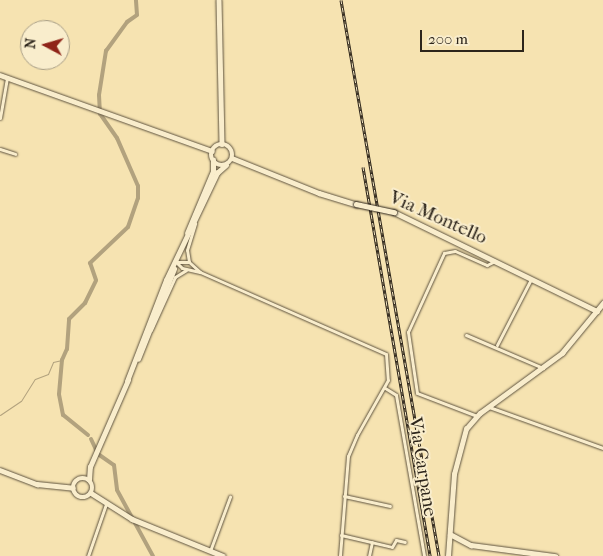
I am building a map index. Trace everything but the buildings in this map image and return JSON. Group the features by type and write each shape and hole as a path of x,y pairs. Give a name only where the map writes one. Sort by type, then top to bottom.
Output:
{"main road":[{"path":"219,0 222,144"},
{"path":"0,75 212,152"},
{"path":"212,152 222,144"},
{"path":"186,239 195,223 216,173 232,158 232,150 222,144"},
{"path":"127,382 158,300 186,239 213,171 214,160 212,152"},
{"name":"Via Montello","path":"232,158 319,193 356,204 394,212 596,311"},
{"path":"214,160 226,165"},
{"path":"73,488 90,467 147,337 176,262"},
{"path":"448,556 458,453 466,429 489,406 544,368 569,346 603,303"},
{"path":"90,467 91,493 106,504 141,524 223,556"},
{"path":"0,470 37,484 73,488 80,497 91,493"},
{"path":"80,478 90,480"},
{"path":"450,534 470,545 555,556"}],"street":[{"path":"0,118 7,77"},
{"path":"0,149 15,154"},
{"path":"195,223 187,250 189,262 200,272"},
{"path":"477,416 417,393 408,332 444,253 455,251 487,265 496,261"},
{"path":"176,262 189,262"},
{"path":"176,262 186,270 200,272 386,354 389,374 385,388 350,450 344,496 340,556"},
{"path":"147,337 175,277 186,270"},
{"path":"497,345 532,278"},
{"path":"466,335 544,368"},
{"name":"Via Carpane","path":"385,388 396,395 424,556"},
{"path":"489,406 603,448"},
{"path":"344,496 390,506"},
{"path":"210,551 230,497"},
{"path":"88,556 106,504"},
{"path":"341,535 392,547 396,540 405,542"},
{"path":"369,556 372,542"}],"waterway":[{"path":"88,435 63,415 59,394 62,360 67,349 69,319 85,303 96,280 90,263 128,227 138,198 138,186 117,138 100,114 99,95 106,51 127,22 137,15 136,0"},
{"path":"0,415 21,401 35,379 48,374 53,362 62,360"},
{"path":"91,439 98,454 114,465 117,490 153,556"}],"railway":[{"path":"341,0 439,556"},
{"path":"363,167 430,556"}]}
